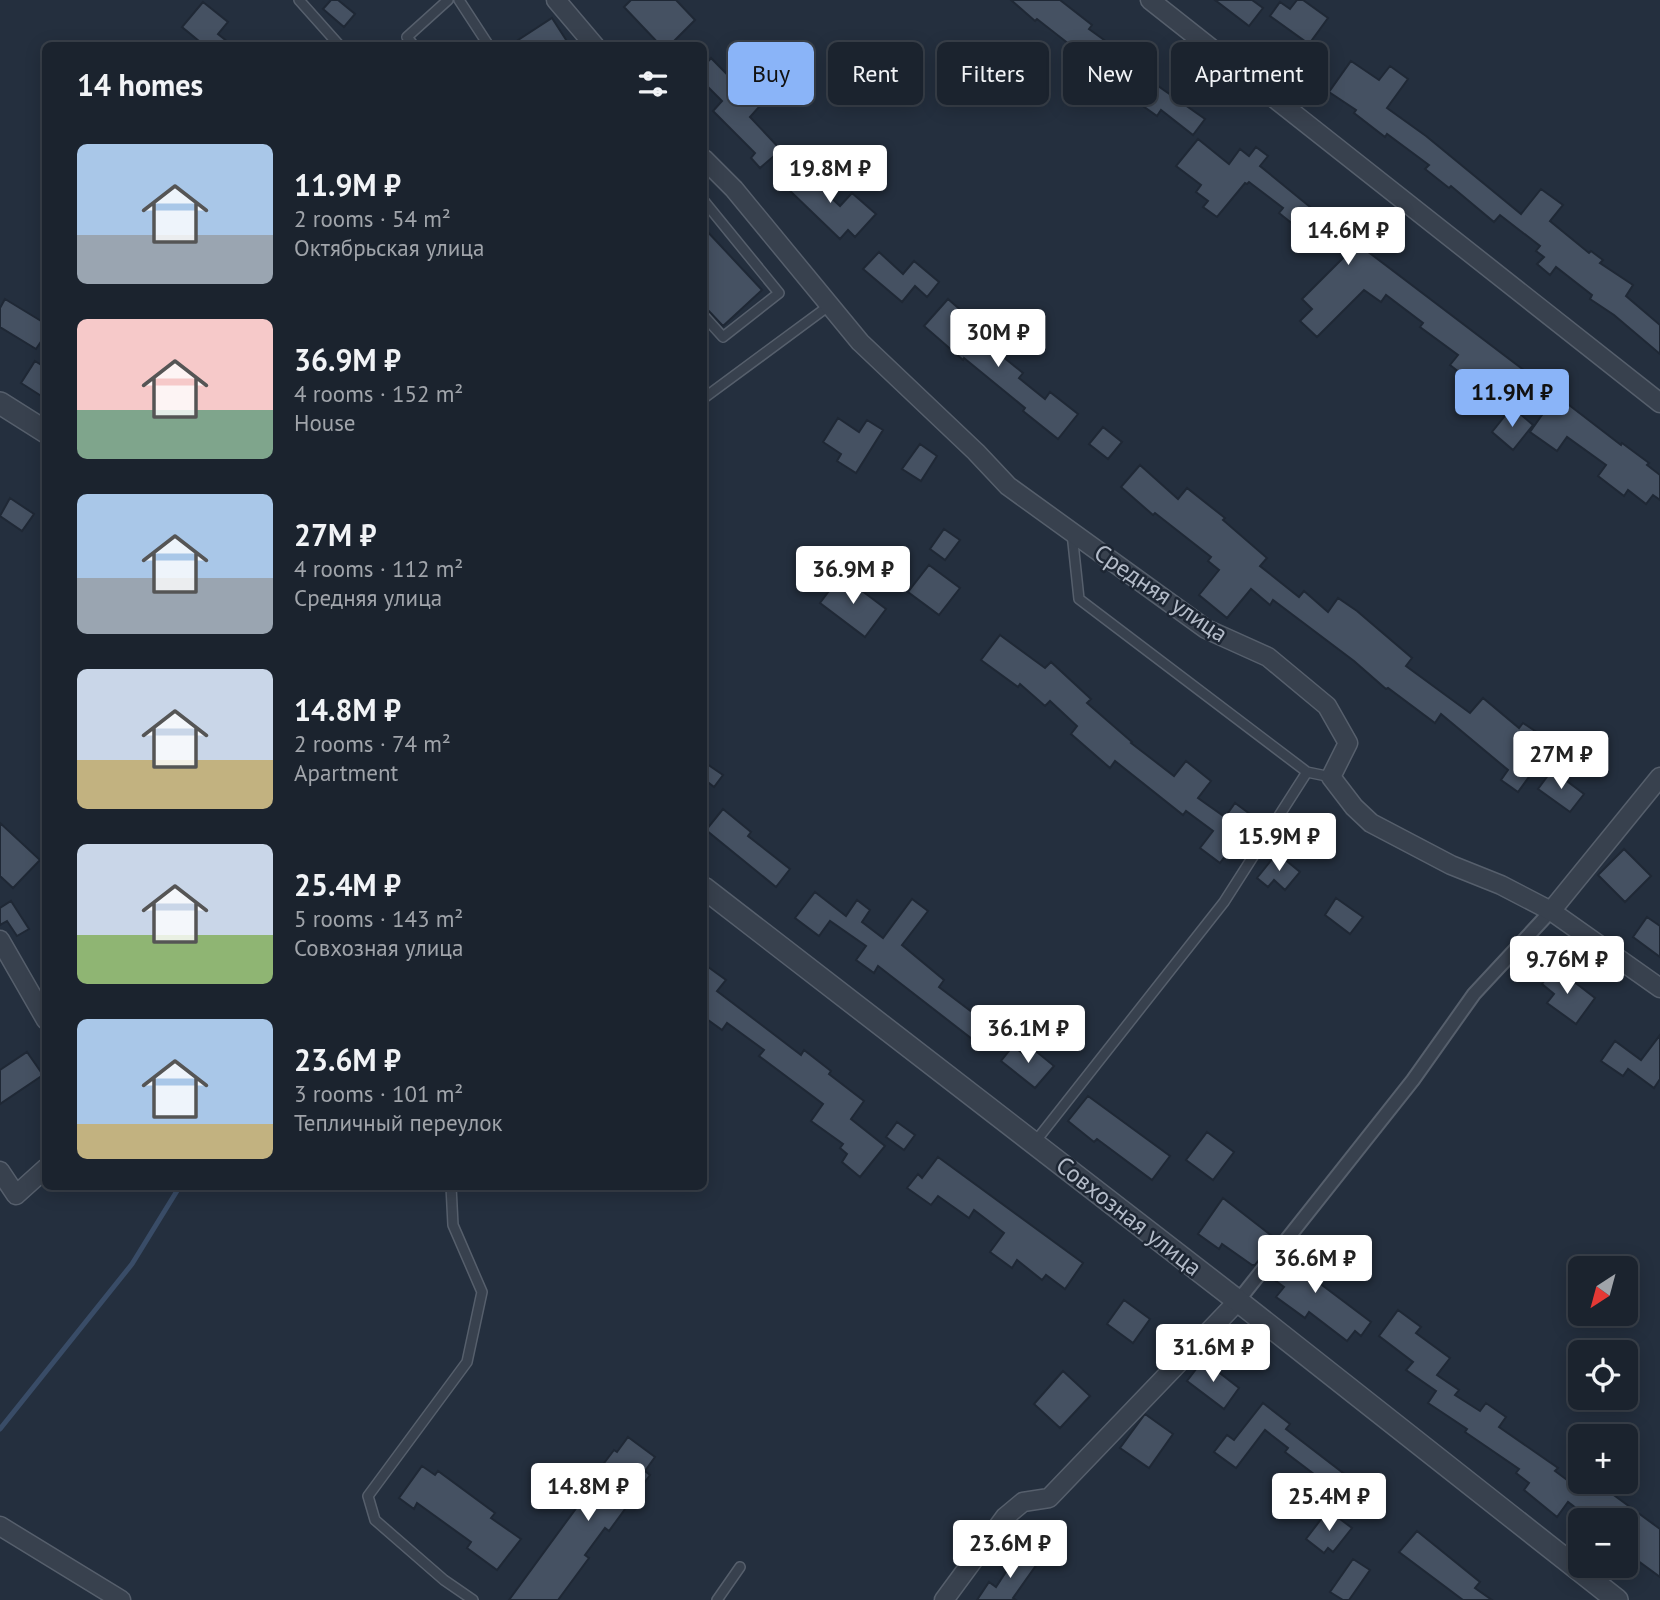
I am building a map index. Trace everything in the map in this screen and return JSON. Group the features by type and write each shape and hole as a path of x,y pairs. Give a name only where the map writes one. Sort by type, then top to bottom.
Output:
{"street":[{"path":"556,0 592,42"},
{"path":"1150,0 1660,403"},
{"name":"Средняя улица","path":"707,162 734,189 860,342 1008,486 1206,629 1268,657 1327,706 1348,743 1331,777"},
{"path":"0,403 42,429"},
{"path":"1331,777 1354,807 1371,823 1551,911 1660,988"},
{"path":"944,1600 1005,1517 1023,1502 1049,1498 1238,1301 1413,1080 1474,994 1551,911 1660,777"},
{"name":"Совхозная улица","path":"707,890 1238,1301 1617,1600"},
{"path":"0,940 42,1013"},
{"path":"0,1171 16,1195 42,1172"},
{"path":"0,1526 121,1600"}],"lane":[{"path":"299,0 336,42"},
{"path":"411,42 407,37 448,0"},
{"path":"459,0 486,42"},
{"path":"707,205 779,293 723,337 707,319"},
{"path":"707,396 830,305"},
{"path":"1072,533 1079,599 1307,772 1331,777"},
{"path":"1034,1144 1224,902 1307,772"},
{"path":"451,1190 453,1225 482,1292 467,1362 368,1496 375,1520 444,1580 473,1600"},
{"path":"717,1600 740,1567"}],"building":[{"path":"331,0 338,0 355,14 344,27 323,9"},
{"path":"631,0 676,0 695,20 673,42 657,42 624,7"},
{"path":"1011,0 1060,0 1092,25 1089,29 1107,42 1066,42 1037,19 1035,21"},
{"path":"1215,0 1252,0 1263,8 1249,26"},
{"path":"1297,0 1303,0 1328,18 1310,42 1306,42 1270,16 1280,2 1290,9"},
{"path":"203,2 228,22 218,34 228,42 200,42 182,27"},
{"path":"552,18 567,42 515,42"},
{"path":"711,58 728,75 728,105 757,105 759,107 750,117 781,150 760,168 751,158 755,153 713,111 722,101 707,86 707,63"},
{"path":"1351,61 1379,80 1390,66 1408,79 1387,108 1426,136 1521,214 1541,189 1563,205 1550,221 1589,253 1591,251 1603,260 1600,263 1633,285 1626,296 1660,325 1660,354 1614,315 1590,299 1592,295 1556,267 1550,275 1537,264 1544,257 1536,251 1540,246 1500,215 1494,222 1451,186 1449,188 1425,169 1429,165 1387,134 1385,137 1354,113 1356,110 1329,92"},
{"path":"1157,85 1171,95 1171,105 1185,105 1205,119 1193,135 1161,110 1157,116 1142,105 1157,105"},
{"path":"1198,139 1229,164 1240,149 1249,156 1256,147 1268,156 1260,166 1331,224 1333,221 1366,244 1363,248 1529,374 1509,399 1479,375 1473,383 1450,365 1458,355 1420,327 1423,323 1386,295 1381,302 1364,290 1317,337 1300,321 1312,309 1302,299 1345,256 1303,225 1299,229 1279,213 1283,208 1249,182 1245,183 1217,217 1203,207 1208,201 1196,192 1201,185 1176,166"},
{"path":"808,163 820,174 813,181 840,206 852,193 876,214 855,237 848,230 840,239 786,187"},
{"path":"707,231 762,290 723,326 709,311"},
{"path":"879,252 903,274 914,261 939,282 927,297 915,286 902,302 863,269"},
{"path":"5,299 42,322 42,340 36,349 0,327 0,308"},
{"path":"948,299 972,320 967,325 981,339 1023,373 1019,378 1045,399 1050,392 1078,414 1058,439 1023,411 1025,408 924,326"},
{"path":"35,361 42,365 42,396 21,383"},
{"path":"1556,395 1649,463 1647,465 1660,475 1660,500 1653,495 1646,504 1628,490 1624,496 1598,476 1606,465 1567,437 1557,451 1530,432"},
{"path":"1512,407 1533,425 1513,450 1492,432"},
{"path":"838,418 859,432 867,420 883,430 856,473 837,461 841,454 823,442"},
{"path":"1103,427 1122,442 1108,459 1089,444"},
{"path":"920,444 937,456 921,481 902,469"},
{"path":"1140,465 1178,499 1187,488 1225,518 1223,520 1267,558 1260,566 1299,597 1304,591 1328,612 1338,598 1357,611 1412,658 1406,666 1470,713 1483,698 1519,728 1523,723 1538,733 1517,763 1531,774 1518,792 1501,780 1508,770 1441,714 1435,723 1386,689 1354,661 1273,600 1270,605 1251,589 1227,618 1199,595 1219,570 1208,561 1211,557 1155,513 1153,515 1121,487"},
{"path":"10,498 34,514 22,531 0,516"},
{"path":"944,529 960,540 945,560 930,549"},
{"path":"929,565 960,588 939,615 908,592"},
{"path":"841,575 886,609 865,637 820,603"},
{"path":"1000,635 1045,668 1051,662 1091,699 1087,703 1131,743 1174,776 1186,761 1211,781 1198,798 1225,817 1235,803 1254,817 1220,863 1200,848 1213,831 1186,811 1183,815 1115,761 1110,768 1071,734 1077,726 1050,701 1045,706 1020,684 1018,687 981,660"},
{"path":"707,764 723,775 714,787 707,781"},
{"path":"1552,770 1584,794 1570,812 1538,789"},
{"path":"723,809 751,832 748,836 790,869 776,887 707,829"},
{"path":"0,823 40,860 13,888 0,876"},
{"path":"1624,849 1651,876 1625,902 1598,875"},
{"path":"1277,853 1300,872 1285,890 1274,880 1268,887 1257,878"},
{"path":"815,892 846,916 857,900 870,910 862,922 883,938 912,899 928,911 902,945 944,980 939,987 989,1025 976,1042 878,966 874,973 856,960 866,946 830,921 819,936 795,918"},
{"path":"1336,898 1363,917 1350,934 1325,915"},
{"path":"11,901 29,929 17,936 7,921 0,925 0,908"},
{"path":"1647,917 1660,926 1660,957 1633,937"},
{"path":"707,966 726,980 717,991 801,1055 804,1050 864,1101 851,1119 885,1146 860,1177 842,1162 847,1154 840,1148 843,1144 811,1121 823,1104 759,1056 764,1050 727,1023 722,1030 707,1019"},
{"path":"1555,967 1595,998 1576,1024 1547,1003 1554,994 1542,984"},
{"path":"1660,1035 1660,1079 1654,1088 1628,1069 1623,1076 1601,1061 1615,1041 1641,1060"},
{"path":"1013,1046 1026,1056 1032,1048 1054,1066 1035,1088 1001,1061"},
{"path":"27,1052 42,1076 0,1104 0,1070"},
{"path":"1088,1096 1170,1156 1152,1180 1097,1139 1094,1142 1068,1121"},
{"path":"897,1122 915,1135 904,1150 886,1137"},
{"path":"1207,1132 1234,1152 1213,1180 1186,1160"},
{"path":"938,1157 1083,1263 1065,1289 1046,1275 1042,1280 1017,1260 1012,1268 990,1252 1004,1233 974,1210 969,1218 938,1196 931,1205 907,1188 918,1174 922,1178"},
{"path":"1223,1198 1276,1239 1255,1265 1222,1244 1219,1249 1198,1234"},
{"path":"1301,1236 1313,1246 1301,1262 1313,1271 1310,1276 1371,1322 1361,1336 1355,1331 1347,1341 1309,1312 1305,1318 1276,1297 1284,1287 1269,1276"},
{"path":"1124,1300 1150,1319 1133,1343 1107,1324"},
{"path":"1398,1310 1421,1327 1416,1333 1450,1358 1437,1375 1459,1390 1455,1395 1480,1411 1486,1403 1506,1417 1499,1427 1558,1468 1555,1471 1568,1481 1568,1494 1612,1494 1631,1508 1576,1508 1568,1502 1557,1517 1524,1490 1529,1483 1516,1473 1519,1469 1428,1403 1436,1391 1406,1370 1413,1362 1379,1336"},
{"path":"1203,1360 1239,1388 1224,1409 1187,1381"},
{"path":"1063,1371 1090,1396 1060,1428 1034,1404"},
{"path":"1263,1403 1290,1424 1286,1429 1347,1476 1326,1504 1313,1494 1323,1481 1285,1452 1288,1448 1265,1430 1236,1468 1214,1452 1227,1435 1234,1440"},
{"path":"1145,1414 1173,1434 1149,1468 1120,1448"},
{"path":"628,1437 655,1457 645,1471 650,1475 609,1531 605,1528 585,1555 589,1558 558,1600 509,1600 577,1507 573,1505 589,1483 614,1450 617,1452"},
{"path":"422,1466 435,1475 438,1471 495,1513 491,1518 521,1539 497,1570 467,1548 471,1542 417,1503 414,1509 399,1498"},
{"path":"1328,1510 1352,1528 1333,1552 1328,1548 1324,1553 1306,1539"},
{"path":"1638,1513 1660,1529 1660,1577 1638,1561"},
{"path":"1417,1531 1480,1582 1475,1588 1492,1600 1463,1600 1399,1552"},
{"path":"1019,1552 1037,1564 1013,1598 1016,1600 977,1600 989,1582 996,1587"},
{"path":"1353,1559 1370,1570 1349,1600 1343,1600 1330,1592"}],"waterway":[{"path":"0,1429 132,1264 178,1190"}]}
